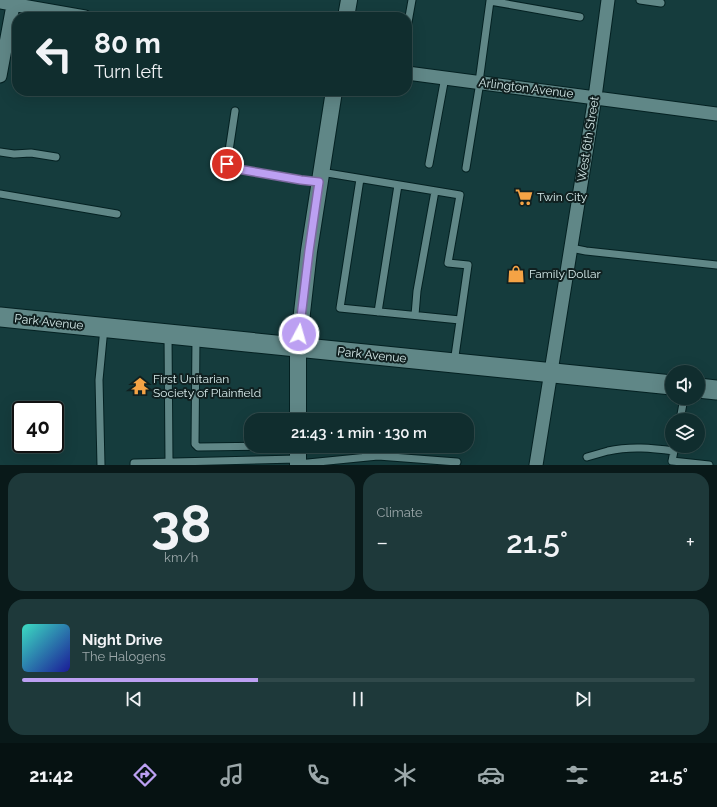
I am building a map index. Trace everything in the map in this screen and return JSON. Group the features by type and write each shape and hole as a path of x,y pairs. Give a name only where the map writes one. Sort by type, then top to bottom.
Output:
{"main road":[{"name":"Park Avenue","path":"0,318 665,384"},
{"path":"705,389 717,390"}],"street":[{"path":"347,12 349,0"},
{"name":"West 6th Street","path":"536,465 595,97 608,0"},
{"path":"0,2 14,2 62,12"},
{"path":"12,12 14,2"},
{"path":"0,76 12,13"},
{"name":"Arlington Avenue","path":"412,74 717,114"},
{"path":"298,413 298,348 309,251 333,96"}],"lane":[{"path":"410,12 412,0"},
{"path":"640,0 661,3"},
{"path":"466,168 490,1 580,17"},
{"path":"429,164 445,78"},
{"path":"236,111 227,164 232,168 301,180 320,177 360,179 460,195 448,263 468,266 454,363"},
{"path":"0,152 14,154 32,153 56,157"},
{"path":"360,179 340,308 460,320"},
{"path":"378,312 398,185"},
{"path":"415,315 418,284 435,191"},
{"path":"0,194 117,214"},
{"path":"571,248 586,251 717,265"},
{"path":"101,465 99,380 104,328"},
{"path":"168,334 169,462"},
{"path":"196,337 196,444 198,447 244,446"},
{"path":"587,457 608,451 637,448 665,449"},
{"path":"365,453 365,457"},
{"path":"673,453 672,461 709,465"},
{"path":"134,465 134,463 378,456 457,462"}],"place":[{"name":"Twin City","path":"524,197"},
{"name":"Family Dollar","path":"516,274"},
{"name":"First Unitarian Society of Plainfield","path":"140,386"}],"route":[{"path":"227,164 232,168 319,182 299,334"}]}
